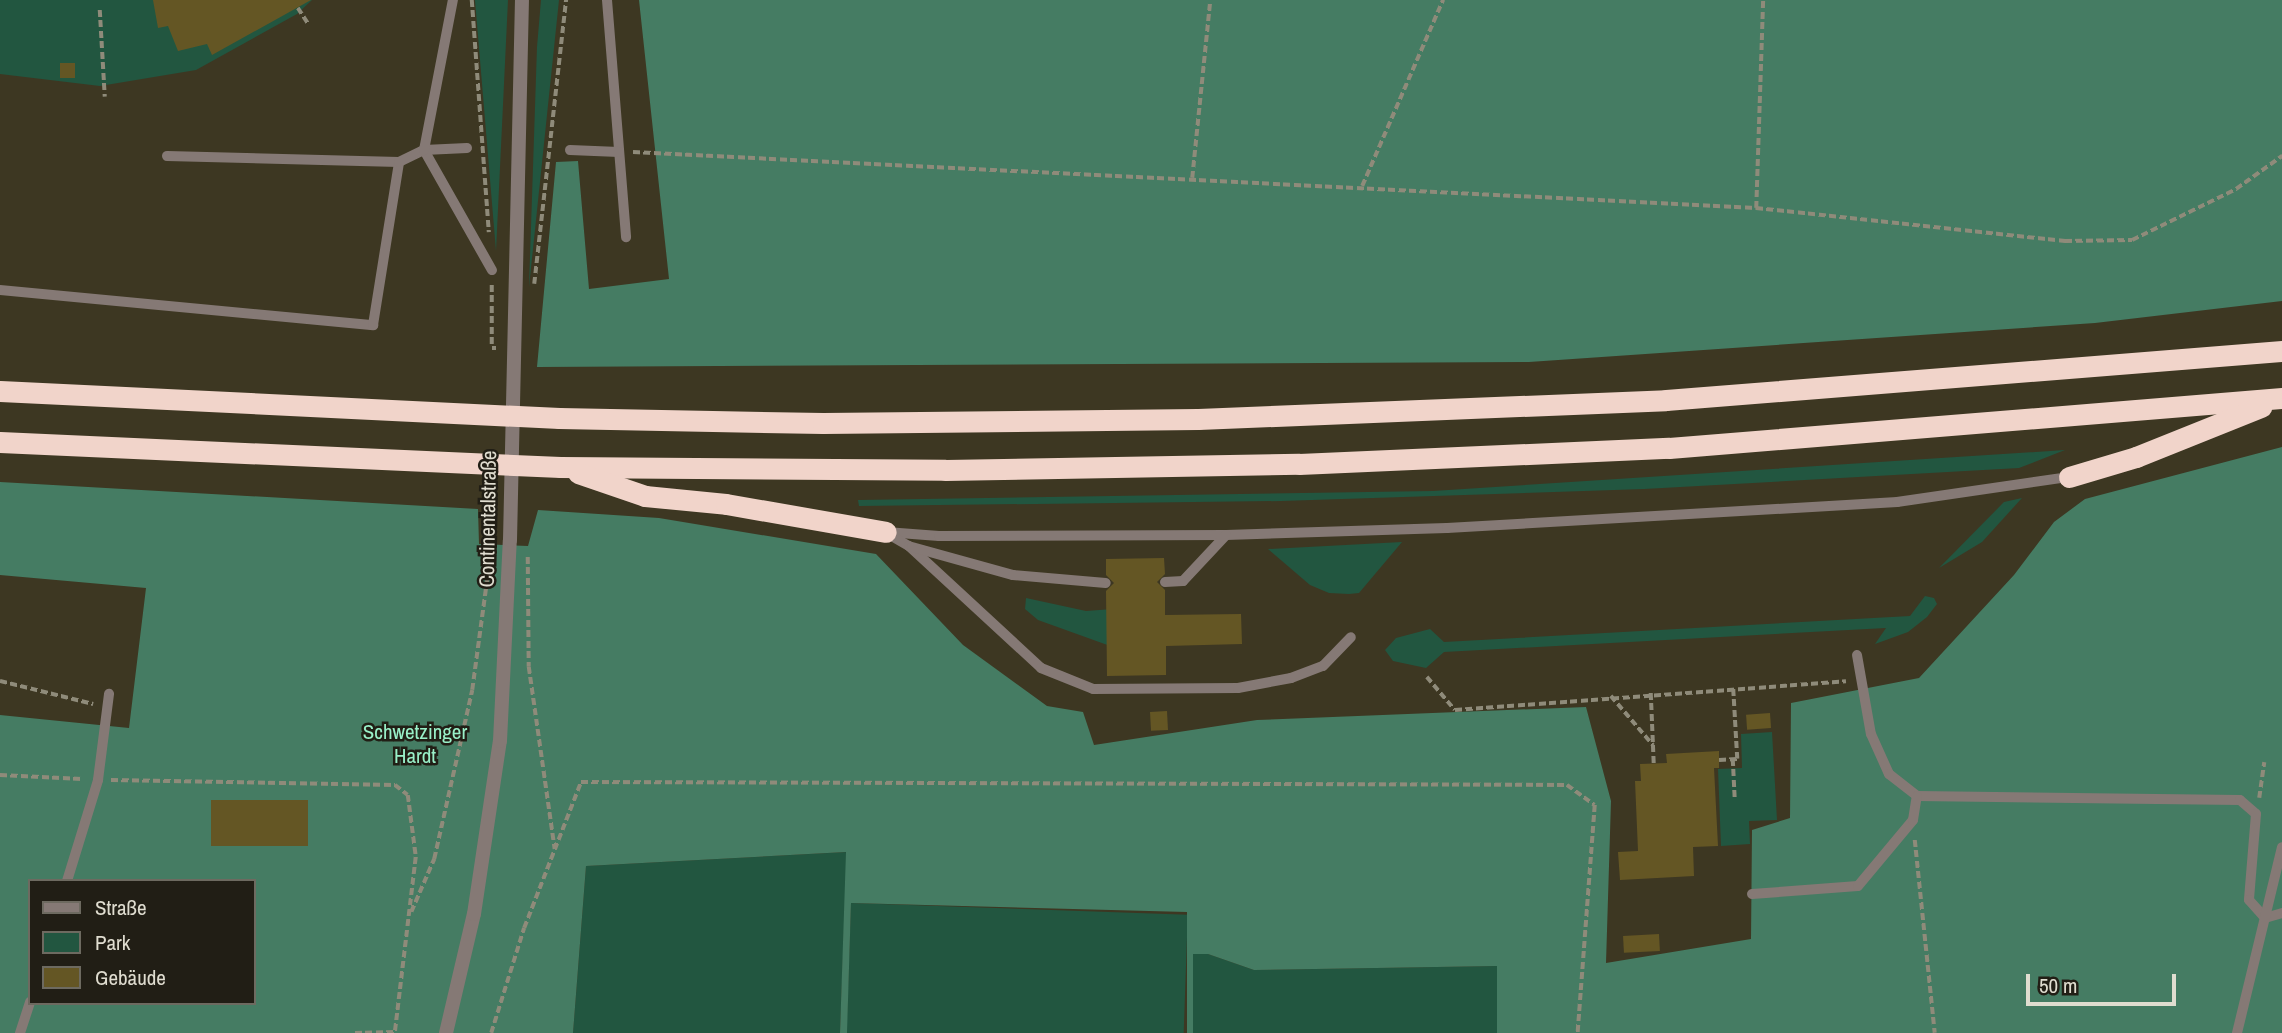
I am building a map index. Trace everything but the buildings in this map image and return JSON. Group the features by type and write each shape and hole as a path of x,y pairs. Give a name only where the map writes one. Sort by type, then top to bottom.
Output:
{"highway":[{"path":"0,391 559,418 823,423 1198,419 1666,400 2282,351"},
{"path":"0,442 560,467 945,470 1313,464 1669,448 2282,398"},
{"path":"2069,477 2136,457 2282,398"},
{"path":"560,467 645,496 739,506 886,532"}],"street":[{"name":"Continentalstraße","path":"446,1033 474,914 500,741 510,540 522,0"}],"lane":[{"path":"453,0 424,150 492,270"},
{"path":"607,0 626,237"},
{"path":"167,156 399,162 424,150 467,148"},
{"path":"570,150 620,152"},
{"path":"0,290 373,325 399,162"},
{"path":"886,532 939,536 1226,535 1460,527 1897,502 2069,477"},
{"path":"886,532 909,546 1041,668 1093,689 1238,688 1292,678 1323,666 1351,638"},
{"path":"1165,582 1184,581 1226,535"},
{"path":"909,546 1013,575 1106,583"},
{"path":"1857,655 1871,734 1889,774 1917,796 2240,800 2256,814 2249,900 2265,918"},
{"path":"68,879 98,780 109,694"},
{"path":"1752,894 1858,886 1913,820 1917,796"},
{"path":"2237,1033 2282,847"},
{"path":"2265,918 2282,913"},
{"path":"20,1033 29,1005"}],"path":[{"path":"472,0 492,270 492,348 496,348"},
{"path":"533,288 566,0"},
{"path":"1192,178 1210,0"},
{"path":"1362,186 1443,0"},
{"path":"1756,208 1763,0"},
{"path":"298,8 309,25"},
{"path":"100,10 105,97"},
{"path":"620,152 1362,186 1756,208 2065,241 2132,240 2236,189 2282,156"},
{"path":"409,917 434,859 472,690 486,557 492,540 487,636"},
{"path":"528,542 529,667 555,851"},
{"path":"1427,677 1455,710 1651,693 1861,680"},
{"path":"0,681 107,709"},
{"path":"1719,760 1737,759 1733,688"},
{"path":"1651,693 1654,764"},
{"path":"1611,696 1654,747"},
{"path":"1733,759 1735,800"},
{"path":"2256,814 2264,762"},
{"path":"0,775 98,780 395,785 408,796 416,857 395,1033 355,1033"},
{"path":"491,1033 524,928 582,782 1567,785 1595,805 1578,1033"},
{"path":"1913,820 1935,1033"}],"green space":[{"path":"0,0 312,0 297,14 196,70 100,86 0,74"},
{"path":"475,0 508,0 496,251"},
{"path":"541,0 559,0 529,287 537,47"},
{"path":"639,0 2282,0 2282,301 2095,323 1529,362 537,367 556,162 578,161 589,289 669,279"},
{"name":"Schwetzinger Hardt","path":"2282,447 2282,1033 1497,1033 1497,966 1254,970 1208,954 1193,954 1193,1033 1187,1033 1187,912 851,903 847,1033 840,1033 846,852 586,866 573,1033 0,1033 0,715 129,728 146,588 0,575 0,482 478,509 479,544 528,546 538,510 659,518 876,554 963,645 1047,706 1083,712 1094,745 1257,720 1586,707 1611,801 1606,963 1751,939 1752,830 1790,818 1791,703 1919,678 2014,575 2054,522 2085,499"},
{"path":"2065,450 2019,468 1644,489 1281,501 859,506 858,500 1433,491"},
{"path":"2022,498 1982,542 1939,568 2004,502"},
{"path":"1402,542 1359,593 1349,594 1329,593 1310,585 1268,549"},
{"path":"1925,596 1934,598 1937,604 1927,617 1908,632 1875,644 1886,628 1444,652 1426,668 1393,661 1385,650 1396,638 1430,629 1444,642 1910,616"},
{"path":"1026,598 1086,611 1113,609 1113,647 1038,620 1025,609"},
{"path":"1772,732 1777,820 1749,821 1750,844 1721,846 1718,769 1742,768 1741,734"},
{"path":"847,852 840,1033 573,1033 586,866"},
{"path":"851,903 1188,915 1184,1033 846,1033"},
{"path":"1193,954 1208,954 1254,970 1497,966 1497,1033 1193,1033"}]}
